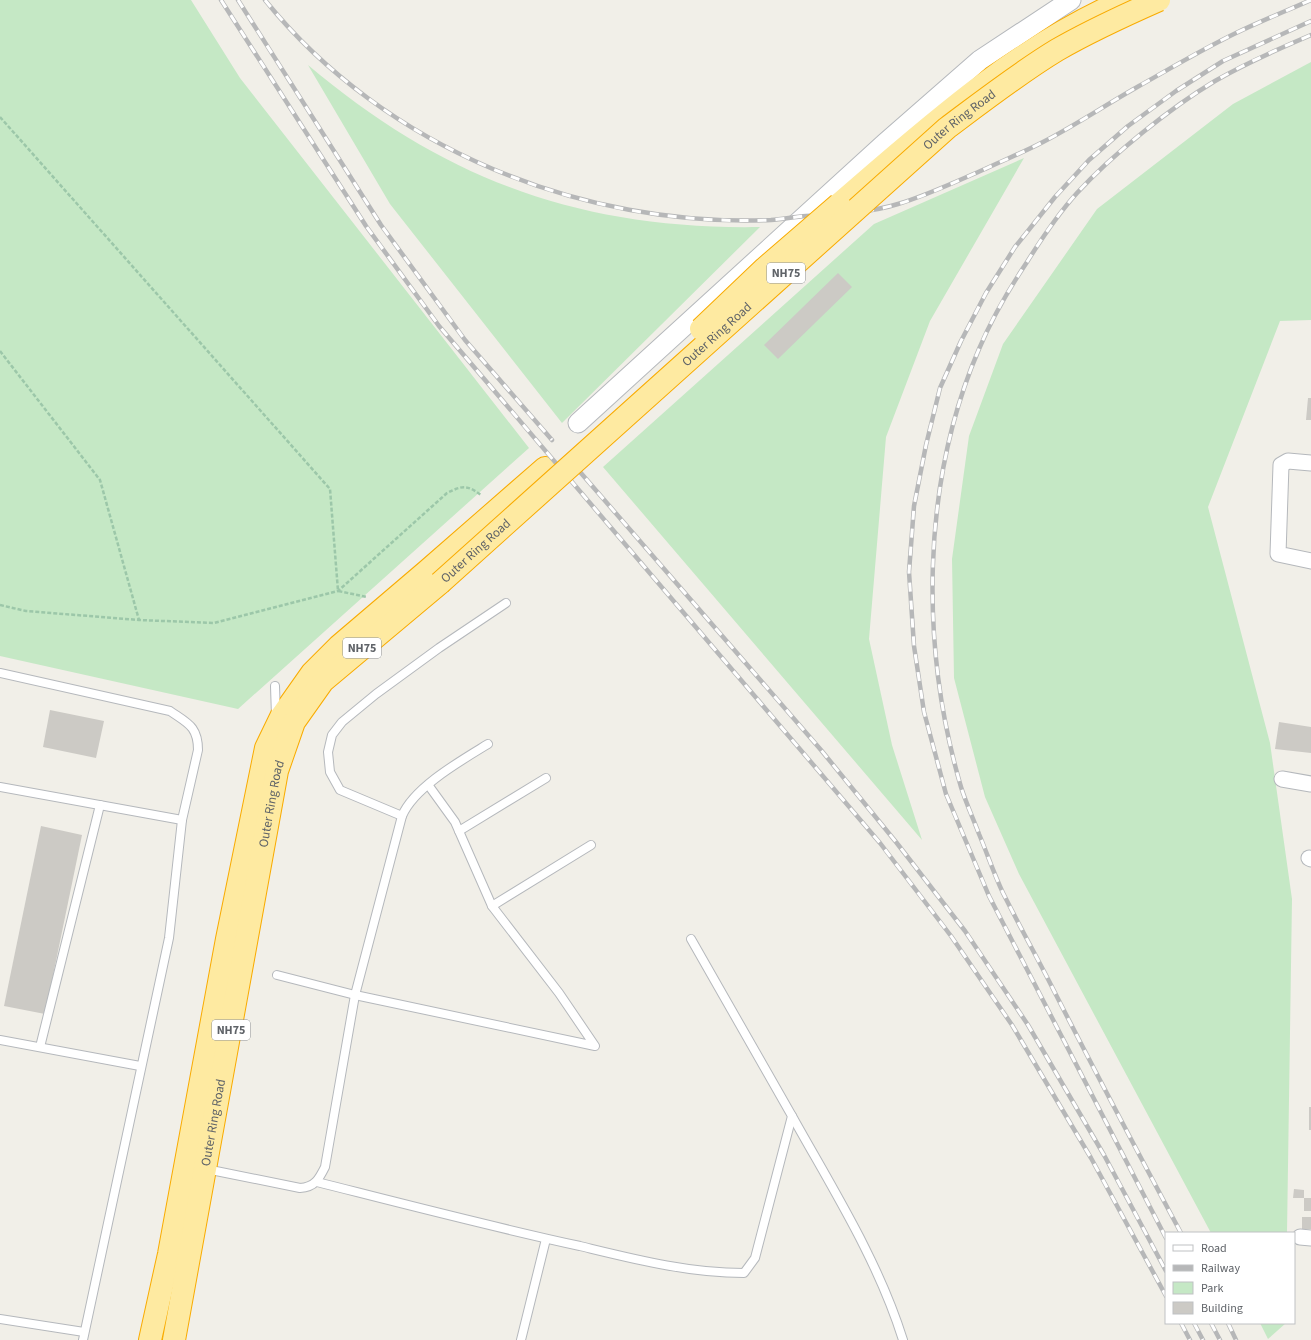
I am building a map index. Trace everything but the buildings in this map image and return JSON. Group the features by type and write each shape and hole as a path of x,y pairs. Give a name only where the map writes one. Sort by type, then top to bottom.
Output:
{"highway":[{"name":"Outer Ring Road","path":"150,1340 196,1167 277,771 294,722 323,681 765,268 941,116 994,75 1050,40 1108,7 1125,0"},
{"name":"Outer Ring Road","path":"174,1340 227,939 266,748 281,717 317,667 338,646 434,577 948,128 1002,87 1057,50 1114,20 1159,0"}],"street":[{"path":"578,423 885,143 974,65 1071,0"},
{"path":"1311,464 1288,461 1281,465 1278,554 1311,561"},
{"path":"1282,779 1311,784"}],"lane":[{"path":"402,816 340,790 330,772 328,752 332,735 342,722 376,694 439,648 506,603"},
{"path":"0,673 170,711 192,726 198,738 198,750 182,820 169,938 140,1066 83,1336 0,1319"},
{"path":"275,686 276,727"},
{"path":"196,1167 300,1188 308,1188 317,1182 325,1167 355,995 402,816 406,807 449,768 488,744"},
{"path":"459,831 546,778"},
{"path":"277,975 355,995 595,1046 559,993 492,906 455,822 429,786"},
{"path":"0,787 182,820"},
{"path":"40,1047 100,805"},
{"path":"492,906 591,845"},
{"path":"691,939 792,1116 870,1258 893,1308 903,1340"},
{"path":"0,1040 140,1066"},
{"path":"317,1182 546,1239 651,1262 708,1272 744,1273 755,1258 792,1116"},
{"path":"521,1340 546,1239"}],"path":[{"path":"0,117 330,489 338,591"},
{"path":"0,351 100,480 139,620"},
{"path":"338,591 447,493 458,487 469,487 481,495"},
{"path":"0,605 26,611 139,620 214,623 338,591 369,598"}],"green space":[{"path":"0,0 191,0 240,78 529,448 238,709 0,656"},
{"path":"1311,62 1311,320 1280,321 1208,507 1270,743 1292,899 1287,1232 1210,1232 1019,874 985,797 954,678 952,559 969,436 1003,344 1097,209 1233,104"},
{"path":"308,65 359,105 411,139 464,168 518,190 574,207 633,219 695,226 760,227 562,423 390,204"},
{"path":"1024,158 930,321 886,437 869,639 892,745 922,840 603,467 874,224"},
{"path":"1260,1324 1285,1324 1268,1339"}],"railway":[{"path":"221,0 366,226 439,326 880,843 951,936 1012,1025 1091,1158 1165,1294"},
{"path":"238,0 381,225 465,340 552,440"},
{"path":"265,0 313,52 368,98 428,137 492,168 559,193 629,210 700,219 771,220 852,213 876,209 898,204 931,192 1036,146 1211,46 1245,29 1311,0"},
{"path":"1165,1236 989,896 946,794 924,712 914,646 909,572 914,506 926,445 940,388 961,341 986,293 1015,247 1055,197 1089,160 1128,126 1176,91 1223,61 1311,21"},
{"path":"1180,1232 1003,893 963,793 948,734 938,678 933,622 933,566 937,510 946,455 960,401 979,349 989,326 1007,293 1038,244 1063,209 1107,163 1143,132 1180,104 1238,68 1311,35"},
{"path":"574,465 821,750 896,842 965,931 1028,1025 1104,1155 1165,1269"},
{"path":"1182,1324 1190,1340"},
{"path":"1195,1324 1203,1340"},
{"path":"1212,1324 1220,1340"},
{"path":"1228,1324 1236,1340"}]}
